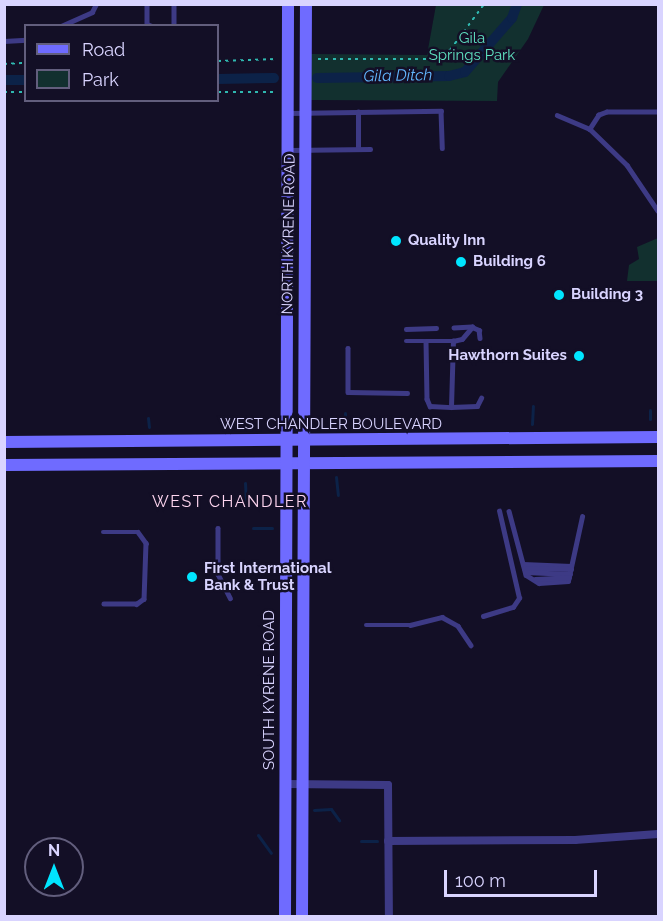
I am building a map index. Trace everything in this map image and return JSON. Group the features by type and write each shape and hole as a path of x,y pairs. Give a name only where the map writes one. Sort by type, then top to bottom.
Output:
{"main road":[{"name":"NORTH KYRENE ROAD","path":"284,463 288,4"},
{"name":"NORTH KYRENE ROAD","path":"301,463 306,4"},
{"name":"WEST CHANDLER BOULEVARD","path":"4,442 658,437"},
{"path":"604,461 606,438"},
{"path":"4,465 658,460"},
{"name":"SOUTH KYRENE ROAD","path":"284,463 285,916"},
{"path":"301,463 302,916"},
{"path":"284,665 295,653 302,631"}],"street":[{"path":"285,784 388,785 389,916"},
{"path":"388,842 575,840 658,834"}],"lane":[{"path":"65,24 92,12 96,4"},
{"path":"147,4 147,24"},
{"path":"174,4 174,24"},
{"path":"4,41 24,40"},
{"path":"286,113 441,111 442,148"},
{"path":"358,112 358,149"},
{"path":"590,129 599,115 607,112 658,112"},
{"path":"557,115 590,129 627,165 658,211"},
{"path":"286,150 370,148"},
{"path":"454,328 472,327 479,330 480,338"},
{"path":"406,341 453,341 462,339 472,327"},
{"path":"406,329 436,328"},
{"path":"426,341 427,399 430,406 477,406 481,398"},
{"path":"450,407 453,341"},
{"path":"348,348 348,392 406,393"},
{"path":"483,616 513,607 519,598 499,511"},
{"path":"509,511 524,568 529,578 538,583 566,584 582,517"},
{"path":"218,528 218,574 231,598"},
{"path":"103,532 138,532 146,543 144,599 137,604 104,604"},
{"path":"524,568 570,572"},
{"path":"524,568 570,572"},
{"path":"366,626 410,625 442,617 458,626 471,645"}],"path":[{"path":"306,58 436,59 450,50 484,4"},
{"path":"219,61 287,59"},
{"path":"4,64 24,63"},
{"path":"4,92 24,92"},
{"path":"219,92 287,92"}],"green space":[{"name":"Gila Springs Park","path":"436,5 544,5 528,39 498,82 497,101 311,100 311,54 427,55"},
{"path":"658,238 658,281 627,281 629,265 639,259 637,247"}],"waterway":[{"name":"Gila Ditch","path":"317,78 449,76 465,72 512,18 517,4"},
{"name":"Gila Ditch","path":"219,79 274,78"},
{"name":"Gila Ditch","path":"4,80 24,80"},
{"path":"532,424 533,406"},
{"path":"650,410 650,419"},
{"path":"345,413 345,425"},
{"path":"148,418 149,427"},
{"path":"336,477 338,495"},
{"path":"245,483 246,503"},
{"path":"253,528 272,528"},
{"path":"314,810 331,809 339,820"},
{"path":"258,835 271,853"},
{"path":"361,841 377,841"}],"place":[{"name":"Quality Inn","path":"396,241"},
{"name":"Building 6","path":"461,262"},
{"name":"Building 3","path":"559,295"},
{"name":"Hawthorn Suites","path":"579,356"},
{"name":"First International Bank & Trust","path":"192,577"}],"district":[{"name":"WEST CHANDLER","path":"230,502"}]}
